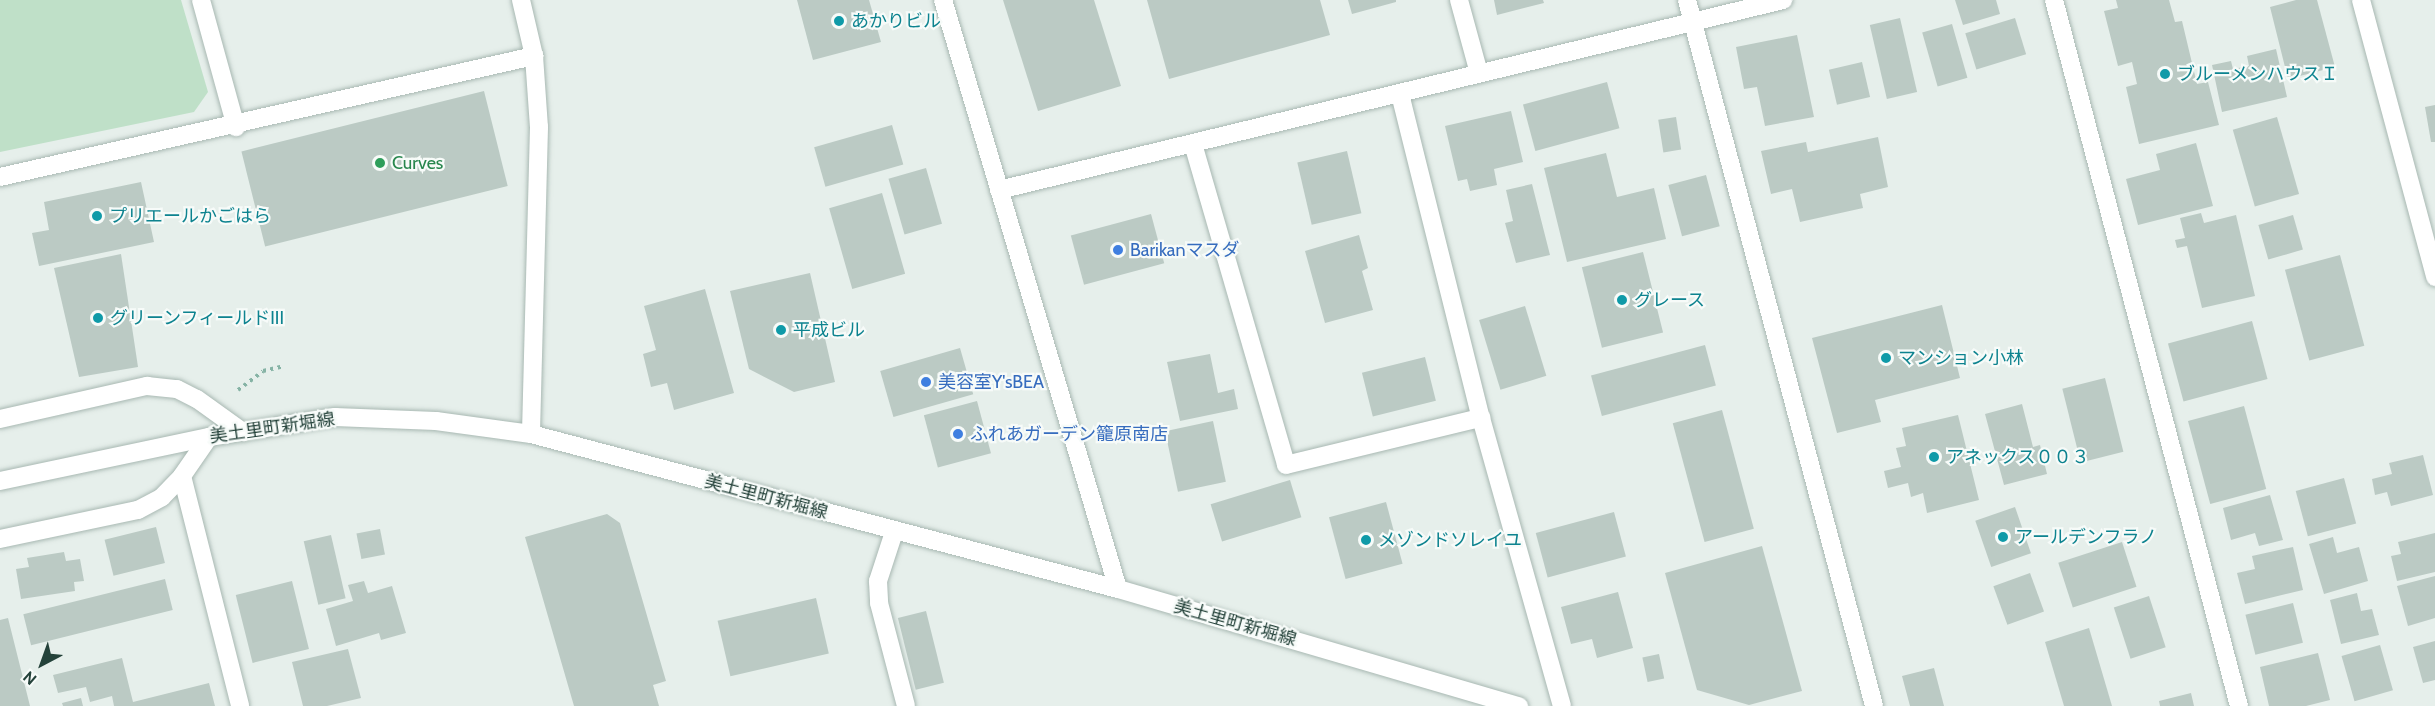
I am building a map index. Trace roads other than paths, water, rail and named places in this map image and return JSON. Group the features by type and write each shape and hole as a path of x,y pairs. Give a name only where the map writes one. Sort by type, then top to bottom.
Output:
{"street":[{"path":"201,0 236,126"},
{"path":"521,0 534,56 539,127 531,434"},
{"path":"943,0 1118,589"},
{"path":"1459,0 1479,73"},
{"path":"1687,0 1874,706"},
{"path":"999,190 1783,0"},
{"path":"2054,0 2239,706"},
{"path":"2361,0 2435,277"},
{"path":"0,177 236,126 534,56"},
{"path":"1400,94 1481,418 1562,706"},
{"path":"1193,144 1286,465 1481,418"},
{"path":"0,419 147,386 177,389 202,401 243,432"},
{"name":"美土里町新堀線","path":"0,482 209,437 334,417 436,421 531,434 894,532 1118,589 1519,706"},
{"path":"0,539 138,510 162,497 182,476 209,437"},
{"path":"182,476 240,706"},
{"path":"894,532 878,581 879,603 906,706"}],"place":[{"name":"あかりビル","path":"839,21"},
{"name":"ブルーメンハウスＩ","path":"2165,74"},
{"name":"Curves","path":"380,163"},
{"name":"プリエールかごはら","path":"97,216"},
{"name":"Barikanマスダ","path":"1118,250"},
{"name":"グレース","path":"1622,300"},
{"name":"グリーンフィールドIII","path":"98,318"},
{"name":"平成ビル","path":"781,330"},
{"name":"マンション小林","path":"1886,358"},
{"name":"美容室Y'sBEA","path":"926,382"},
{"name":"ふれあガーデン籠原南店","path":"958,434"},
{"name":"アネックス００３","path":"1934,457"},
{"name":"アールデンフラノ","path":"2003,537"},
{"name":"メゾンドソレイユ","path":"1366,540"}]}
